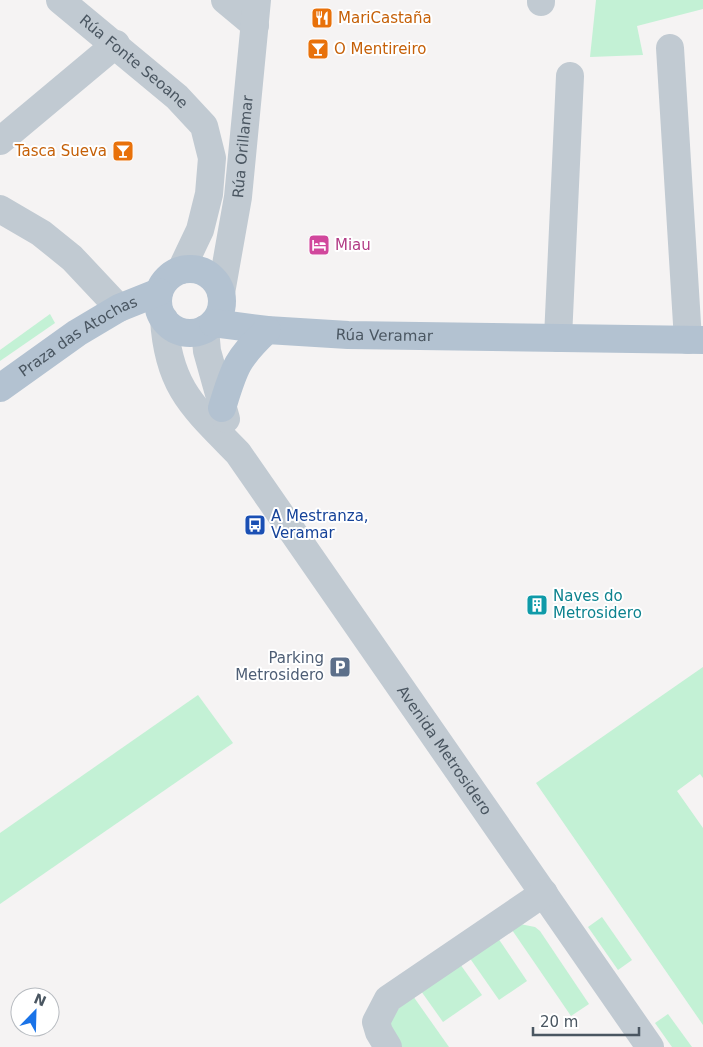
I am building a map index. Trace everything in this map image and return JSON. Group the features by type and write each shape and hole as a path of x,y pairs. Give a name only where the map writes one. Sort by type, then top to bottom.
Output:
{"main road":[{"path":"164,319 172,327 183,332 194,332 209,326 220,314 221,293 217,283 201,271 192,268 181,270"},
{"name":"Praza das Atochas","path":"164,319 158,306 159,292 164,282 181,270"},
{"name":"Praza das Atochas","path":"0,388 77,333 119,308 159,292"},
{"name":"Rúa Veramar","path":"209,326 348,334 696,340"},
{"path":"222,408 235,366 246,349 267,330"}],"street":[{"name":"Rúa Fonte Seoane","path":"60,0 116,44 177,97 204,126"},
{"path":"225,0 256,13"},
{"name":"Rúa Orillamar","path":"221,293 238,197 256,13"},
{"path":"0,141 116,44"},
{"name":"Rúa Veramar","path":"670,48 696,340"},
{"path":"558,338 570,76"},
{"name":"Praza das Atochas","path":"181,270 200,230 210,194 212,158 204,126"},
{"path":"0,209 41,233 72,258 119,308"},
{"name":"Avenida Metrosidero","path":"164,319 166,345 173,374 195,409 238,453 650,1047"},
{"name":"Avenida Metrosidero","path":"209,326 207,351 222,408 238,453"},
{"path":"388,1047 379,1032 376,1022 388,999 544,893"}],"green space":[{"path":"596,0 703,0 703,9 637,26 643,55 590,57"},
{"path":"50,314 55,323 0,361 0,350"},
{"path":"703,667 703,778 700,774 677,791 703,828 703,1025 536,783"},
{"path":"198,695 233,743 0,904 0,833"},
{"path":"602,917 632,960 618,970 588,927"},
{"path":"520,924 535,927 540,931 589,1004 571,1016 510,927"},
{"path":"498,938 527,981 499,1000 469,957"},
{"path":"460,964 482,995 443,1022 421,991"},
{"path":"413,996 449,1047 401,1047 389,1024 391,1015"},
{"path":"668,1014 692,1047 672,1047 655,1023"}],"place":[{"name":"MariCastaña","path":"322,18"},
{"name":"O Mentireiro","path":"318,49"},
{"name":"Tasca Sueva","path":"123,151"},
{"name":"Miau","path":"319,245"},
{"name":"A Mestranza, Veramar","path":"255,525"},
{"name":"Naves do Metrosidero","path":"537,605"},
{"name":"Parking Metrosidero","path":"340,667"}]}
